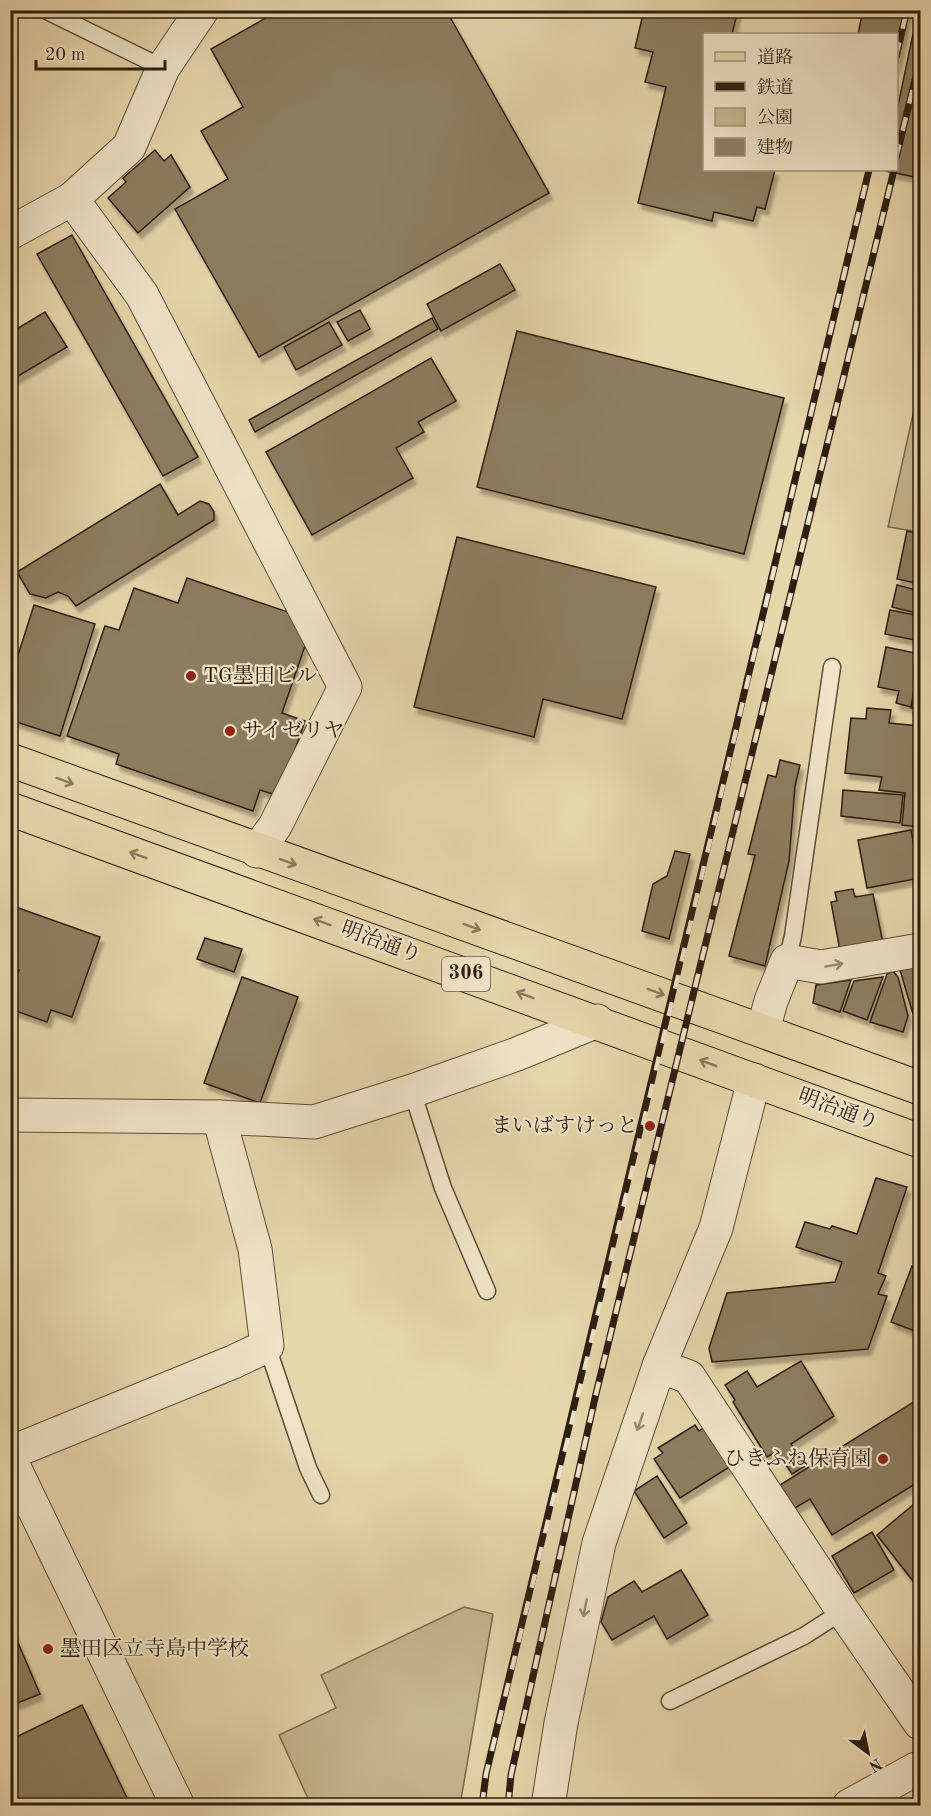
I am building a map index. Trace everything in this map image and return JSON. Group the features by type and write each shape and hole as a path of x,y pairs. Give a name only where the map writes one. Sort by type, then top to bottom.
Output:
{"main road":[{"name":"306","path":"10,760 257,851 921,1088"},
{"name":"明治通り","path":"10,808 921,1140"}],"street":[{"path":"10,233 72,199 129,147 163,68 202,10"},
{"path":"72,199 142,295 345,687 275,826 257,851"},
{"path":"763,1030 771,1001 787,961 821,967 921,950"},
{"path":"10,1115 219,1117 314,1122 517,1054 597,1022"},
{"path":"548,1806 561,1724 599,1543 659,1366 716,1228 754,1080"},
{"path":"10,1453 267,1346 255,1249 219,1117"},
{"path":"659,1366 689,1377 843,1611 921,1723"},
{"path":"10,1459 178,1806"},
{"path":"849,1806 916,1769 921,1769"}],"lane":[{"path":"45,10 163,68"},
{"path":"787,961 793,936 832,667"},
{"path":"412,1091 443,1188 487,1291"},
{"path":"267,1346 308,1468 321,1495"},
{"path":"670,1701 804,1636 843,1611"}],"green space":[{"path":"920,383 920,532 888,527"},
{"path":"464,1607 493,1614 460,1805 311,1805 279,1735 336,1708 321,1675"}],"building":[{"path":"280,10 446,10 549,193 259,357 175,209 228,179 201,131 243,107 211,49"},
{"path":"644,10 738,10 732,33 703,33 703,171 775,171 765,209 757,207 753,221 714,212 712,221 638,203 666,87 645,82 653,52 635,48"},
{"path":"863,10 909,10 898,61 898,33 858,33"},
{"path":"918,10 920,10 920,178 885,171 898,171 898,105"},
{"path":"155,150 164,161 171,155 190,187 138,233 108,198 126,182 123,178"},
{"path":"72,235 198,457 163,476 37,254"},
{"path":"500,264 515,290 441,331 427,304"},
{"path":"360,310 370,329 348,341 337,322"},
{"path":"45,312 67,347 10,381 10,333"},
{"path":"432,318 438,329 255,432 249,420"},
{"path":"329,322 342,345 296,370 284,347"},
{"path":"517,331 784,398 744,554 477,487"},
{"path":"431,358 456,401 418,422 424,432 396,448 413,478 312,535 266,452"},
{"path":"160,484 178,515 200,501 209,504 214,512 214,520 76,606 68,596 58,592 46,598 30,594 17,572"},
{"path":"907,531 920,534 920,584 897,579"},
{"path":"457,537 656,587 622,719 543,699 534,737 414,707"},
{"name":"TG墨田ビル","path":"187,578 297,615 307,640 282,713 305,721 279,796 260,790 253,811 116,764 119,754 67,736 105,626 119,630 134,588 178,603"},
{"path":"897,585 920,591 920,614 892,607"},
{"path":"34,605 95,624 60,736 10,720 10,680"},
{"path":"890,610 920,616 920,641 885,634"},
{"path":"886,647 920,654 911,707 896,703 899,691 878,687"},
{"path":"920,667 920,710 911,708"},
{"path":"867,708 891,710 889,723 920,726 920,827 902,825 905,793 879,790 882,777 845,773 851,718 866,719"},
{"path":"780,760 800,765 795,786 789,861 765,966 729,956 755,855 748,854 768,775 776,777"},
{"path":"843,790 903,795 900,823 841,816"},
{"path":"911,830 920,878 867,888 858,840"},
{"path":"675,851 690,854 669,939 642,931 653,884 667,876"},
{"path":"853,889 855,897 873,894 883,943 840,951 831,902 837,901 835,892"},
{"path":"10,905 100,937 72,1017 51,1010 47,1022 10,1009 10,994 19,970 10,967"},
{"path":"205,938 242,949 234,972 197,959"},
{"path":"920,966 920,1012 913,1014 900,970"},
{"path":"893,971 898,977 908,1016 903,1032 870,1022 887,974"},
{"path":"242,977 298,997 260,1103 204,1083"},
{"path":"883,977 867,1020 843,1011 854,981"},
{"path":"851,980 840,1012 813,1003 816,985"},
{"path":"876,1178 907,1187 878,1273 886,1276 878,1294 887,1296 868,1349 712,1362 709,1348 727,1293 835,1282 842,1262 796,1247 805,1222 830,1229 832,1226 857,1234"},
{"path":"912,1266 920,1269 920,1333 891,1322"},
{"path":"801,1361 834,1416 791,1444 805,1466 792,1474 777,1451 767,1457 725,1385 747,1371 757,1387"},
{"path":"920,1398 920,1481 832,1535 810,1499 795,1508 780,1485"},
{"path":"695,1425 699,1431 706,1426 731,1466 680,1498 654,1459 663,1453 658,1448"},
{"path":"657,1476 687,1523 664,1538 634,1491"},
{"path":"920,1499 920,1590 877,1535"},
{"path":"872,1532 894,1570 854,1593 832,1556"},
{"path":"681,1570 708,1615 667,1639 654,1616 612,1640 601,1622 608,1597 634,1581 642,1592"},
{"path":"10,1624 40,1694 10,1706"},
{"path":"82,1705 131,1806 10,1806 10,1740"}],"railway":[{"path":"898,48 907,10"},
{"path":"898,150 920,59"},
{"path":"482,1806 486,1774 869,171"},
{"path":"508,1806 511,1775 595,1398 894,171"}],"place":[{"name":"TG墨田ビル","path":"191,676"},
{"name":"サイゼリヤ","path":"230,731"},
{"name":"まいばすけっと","path":"650,1126"},
{"name":"ひきふね保育園","path":"883,1459"},
{"name":"墨田区立寺島中学校","path":"48,1649"}]}
